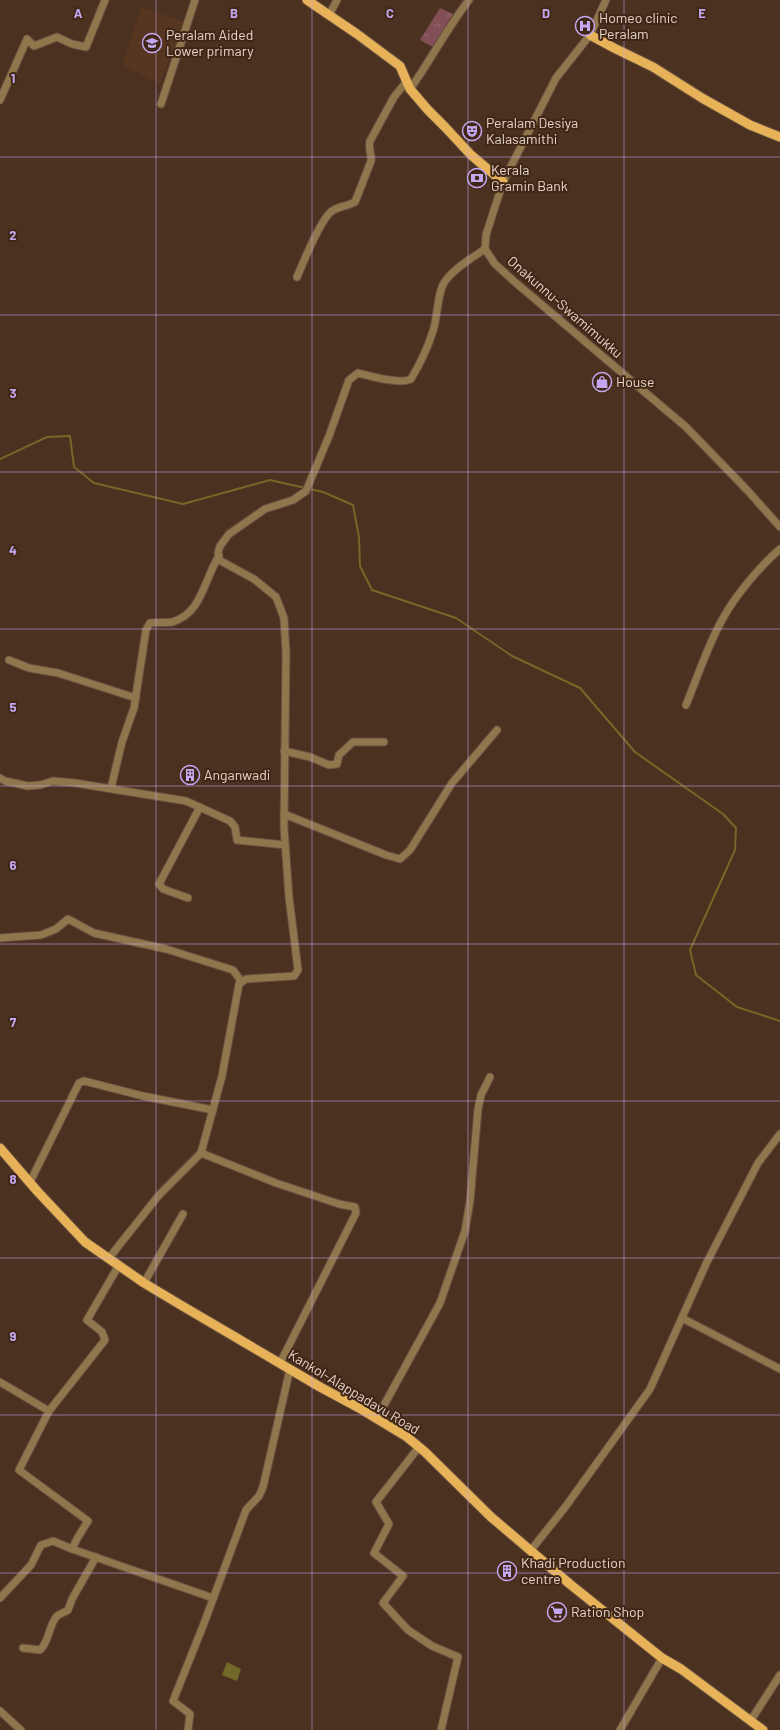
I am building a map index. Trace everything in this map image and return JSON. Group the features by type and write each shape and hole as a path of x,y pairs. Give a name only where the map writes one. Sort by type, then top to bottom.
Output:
{"main road":[{"path":"307,0 400,66 409,85 428,110 471,155 503,182"},
{"path":"590,35 653,67 702,98 750,125 780,137"},
{"name":"Kankol-Alappadavu Road","path":"0,1148 85,1242 144,1283 290,1369 377,1418 407,1437 491,1517 571,1585 662,1658 681,1669 763,1730"}],"street":[{"path":"0,100 27,39 34,46 57,37 72,44 86,47 106,0"},
{"path":"161,104 195,0"},
{"path":"329,15 337,0"},
{"path":"297,277 310,247 331,211 355,202 371,161 372,156 368,146 391,102 424,71 447,32 469,0"},
{"path":"109,1258 159,1195 201,1154 222,1076 238,986 241,981 246,979 294,976 298,970 285,845 284,751 286,652 284,618 276,597 254,579 219,560 220,546 229,534 265,509 293,500 308,488 349,380 358,373 400,381 408,381 411,379 433,332 438,314 441,288 445,280 461,266 485,249 488,230 503,182 556,78 590,35 606,0"},
{"name":"Onakunnu-Swamimukku","path":"485,249 495,264 516,283 686,428 748,491 780,528"},
{"path":"686,705 706,654 722,619 764,562 780,549"},
{"path":"111,788 136,698 146,630 150,623 171,622 192,611 197,604 213,565 219,556"},
{"path":"9,660 29,668 58,673 136,698"},
{"path":"284,814 386,855 400,859 410,850 452,783 497,730"},
{"path":"284,751 310,757 329,765 337,764 339,756 353,742 384,742"},
{"path":"0,778 5,781 28,786 53,782 75,783 186,801 230,821 235,827 238,840 285,845"},
{"path":"188,898 163,889 159,884 200,807"},
{"path":"0,938 41,935 56,929 68,919 94,933 166,949 233,970 241,981"},
{"path":"377,1418 440,1303 465,1231 471,1193 478,1109 481,1095 490,1077"},
{"path":"30,1182 79,1083 84,1082 143,1096 214,1110"},
{"path":"531,1550 566,1506 650,1389 706,1264 758,1163 780,1134"},
{"path":"201,1154 276,1183 339,1204 355,1207 356,1213 280,1363"},
{"path":"144,1283 183,1214"},
{"path":"72,1549 88,1521 19,1470 48,1411 105,1340 102,1332 87,1320 119,1265"},
{"path":"682,1318 780,1369"},
{"path":"188,1730 190,1714 173,1701 214,1598 246,1510 259,1496 263,1487 290,1369"},
{"path":"0,1382 48,1411"},
{"path":"419,1447 376,1502 389,1524 374,1553 403,1576 383,1603 408,1630 432,1646 458,1657 441,1730"},
{"path":"0,1598 31,1565 41,1545 53,1541 72,1549 214,1598"},
{"path":"23,1648 40,1650 46,1645 49,1632 57,1616 68,1610 72,1599 96,1557"},
{"path":"620,1730 662,1658"},
{"path":"751,1720 780,1675"},
{"path":"0,1711 21,1730"}],"shaded area":[{"name":"Peralam Aided Lower primary","path":"141,7 184,22 160,84 122,65"},
{"path":"227,1662 241,1669 237,1681 222,1675"}],"green space":[{"path":"440,8 453,14 433,47 420,40"}],"waterway":[{"path":"0,459 47,437 70,436 74,467 94,483 183,504 270,480 323,492 353,505 359,537 360,566 372,590 456,618 512,656 580,688 635,752 723,814 736,828 735,850 690,950 696,975 737,1007 780,1021"}],"place":[{"name":"Homeo clinic Peralam","path":"585,26"},
{"name":"Peralam Aided Lower primary","path":"152,43"},
{"name":"Peralam Desiya Kalasamithi","path":"472,131"},
{"name":"Kerala Gramin Bank","path":"477,178"},
{"name":"House","path":"602,382"},
{"name":"Anganwadi","path":"190,775"},
{"name":"Khadi Production centre","path":"507,1571"},
{"name":"Ration Shop","path":"557,1612"}]}
